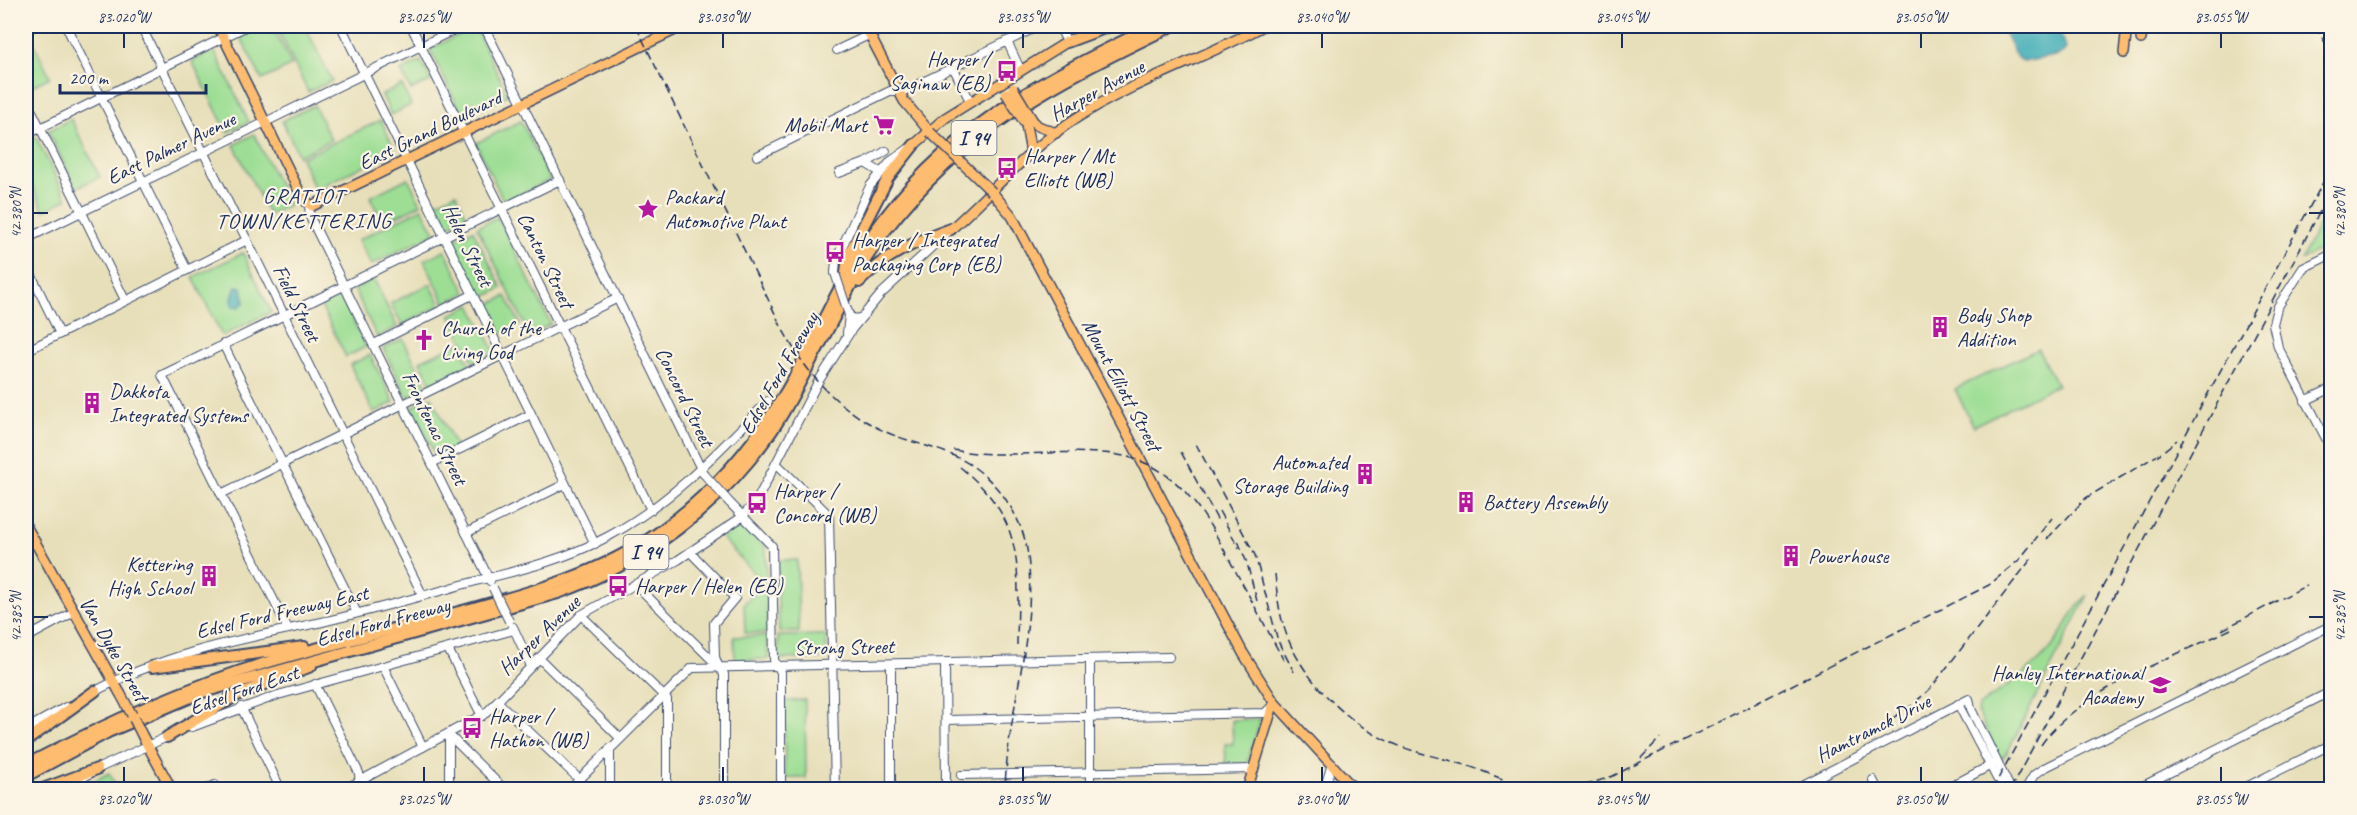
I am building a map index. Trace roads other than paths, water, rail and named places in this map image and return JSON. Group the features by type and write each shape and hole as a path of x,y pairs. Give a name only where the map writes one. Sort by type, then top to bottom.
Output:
{"highway":[{"path":"1067,42 1110,26"},
{"name":"Edsel Ford Freeway","path":"26,776 108,732 180,701 328,652 552,586 611,561 659,532 703,497 752,442 796,373 869,240 898,201 926,170 969,132 1042,82 1154,26"},
{"name":"Edsel Ford Freeway","path":"26,765 156,701 226,675 328,652 558,594 609,573 664,540 709,503 760,447 815,355 844,297 883,233 932,177 969,142 1002,117 1044,91 1172,26"},
{"path":"845,280 848,256 872,208 888,178 914,145"},
{"path":"844,297 875,265 900,248 951,229"},
{"path":"152,667 302,647 328,652"},
{"path":"167,737 237,695 297,673 328,652"},
{"path":"26,741 95,691"},
{"path":"40,789 97,769"}],"main road":[{"path":"218,26 303,199 309,205"},
{"name":"East Grand Boulevard","path":"309,205 318,205 683,26"},
{"path":"2124,53 2127,26"},
{"path":"2141,39 2143,26"},
{"name":"Harper Avenue","path":"951,229 1031,153 1077,117 1258,27"},
{"name":"Mount Elliott Street","path":"868,30 898,91 930,132 992,192 1012,216 1243,653 1274,702 1355,789"},
{"path":"914,145 945,118 970,101 1067,42"},
{"path":"1010,91 1013,79 1020,69"},
{"path":"994,86 1010,91 1030,123 1031,153"},
{"path":"1030,123 1056,133"},
{"name":"Van Dyke Street","path":"26,526 30,545 120,693 172,789"},
{"path":"1247,789 1274,702"}],"street":[{"path":"26,30 35,26"},
{"path":"66,26 187,270"},
{"name":"Field Street","path":"141,26 423,596"},
{"path":"26,135 247,26"},
{"name":"Helen Street","path":"340,26 595,544"},
{"name":"Canton Street","path":"411,26 651,510"},
{"name":"East Palmer Avenue","path":"26,239 462,26"},
{"name":"Concord Street","path":"484,26 702,472 742,517 772,546 774,660 781,672 780,789"},
{"path":"837,50 868,30 888,26"},
{"path":"757,156 890,92 904,91 1039,26"},
{"path":"1059,26 1067,42 1097,26"},
{"path":"2137,26 2141,39"},
{"path":"1007,41 1020,69"},
{"path":"953,67 970,101"},
{"path":"26,99 125,300"},
{"path":"860,318 854,319 849,315 835,273 836,260 870,186 880,172 914,145"},
{"path":"839,173 866,163 886,151"},
{"path":"866,163 880,172"},
{"path":"288,629 162,375 560,180"},
{"name":"Frontenac Street","path":"309,205 310,218 531,666"},
{"name":"Harper Avenue","path":"343,789 482,716 581,615 690,552 742,517 757,500 843,343 860,318 881,294 951,229"},
{"path":"26,351 247,240"},
{"path":"2329,255 2303,268 2277,308 2274,319 2276,342 2331,450"},
{"path":"26,264 29,280 60,334"},
{"path":"374,344 472,295"},
{"path":"221,494 618,298"},
{"name":"Harper Avenue","path":"843,343 849,315"},
{"path":"223,344 357,614"},
{"path":"2305,401 2331,388"},
{"path":"488,578 556,560 595,544 651,510 702,472 768,401"},
{"path":"432,463 531,414"},
{"path":"776,463 830,515 835,665 835,789"},
{"path":"466,533 566,484"},
{"path":"690,552 735,598 714,623 715,657 719,668"},
{"name":"Edsel Ford Freeway East","path":"95,691 113,682 205,648 357,614 488,578"},
{"path":"635,584 724,674 724,789"},
{"path":"26,638 72,613"},
{"path":"581,615 667,699 668,789"},
{"path":"2025,789 2034,775 2044,768 2331,625"},
{"name":"Edsel Ford East","path":"64,789 146,741 167,737 242,707 315,684 514,630"},
{"path":"448,648 482,716"},
{"name":"Strong Street","path":"569,789 692,668 1169,657"},
{"path":"539,658 620,738"},
{"path":"1090,660 1090,789"},
{"path":"945,663 946,789"},
{"path":"891,664 891,789"},
{"path":"383,666 423,747"},
{"path":"315,684 359,773 360,789"},
{"path":"26,729 95,691"},
{"path":"2134,789 2331,691"},
{"name":"Hamtramck Drive","path":"1793,789 1969,699 1993,763"},
{"path":"497,700 579,779"},
{"path":"946,720 1265,713 1274,702"},
{"path":"1958,704 2011,789"},
{"path":"242,707 281,789"},
{"path":"449,735 449,789"},
{"path":"449,735 505,789"},
{"path":"2240,789 2331,744"},
{"path":"610,748 610,789"},
{"path":"1944,789 1993,763"},
{"path":"1993,763 2003,789"},
{"path":"1324,789 1332,764"},
{"path":"961,775 1254,769"},
{"path":"1873,780 1878,789"},
{"path":"205,789 214,785"}],"water":[{"path":"2001,26 2057,26 2066,49 2060,55 2023,62 2016,56"},
{"path":"236,286 242,287 245,302 239,307 232,306"}],"railway":[{"path":"636,26 781,326 797,354 817,380 840,403 877,428 952,455 980,471 1003,495 1020,524 1028,556 1030,585 1025,644 1011,731 1005,790"},
{"path":"2315,26 2332,54"},
{"path":"1992,790 2332,166"},
{"path":"2010,790 2332,189"},
{"path":"2047,539 2086,498 2161,453 2177,440"},
{"path":"1196,444 1255,555 1278,641 1294,672"},
{"path":"953,450 989,454 1099,453 1126,457 1148,464 1168,476 1199,509 1212,529 1284,661"},
{"path":"1181,452 1218,521"},
{"path":"960,467 982,487 1008,527 1017,569 1017,645"},
{"path":"1219,511 1239,548"},
{"path":"1571,790 1613,776 1989,585 2019,560 2052,518"},
{"path":"1238,541 1247,563 1257,601"},
{"path":"1882,725 1911,706 1930,689 2032,558"},
{"path":"1275,574 1282,619 1293,650 1303,667 1328,698 1359,725 1392,743 1541,790"},
{"path":"2222,630 2307,585"},
{"path":"2041,745 2057,726 2102,692 2155,664 2231,629"},
{"path":"1641,758 1660,738"}],"place":[{"name":"Harper / Saginaw (EB)","path":"1007,71"},
{"name":"Mobil Mart","path":"884,125"},
{"name":"Harper / Mt Elliott (WB)","path":"1007,168"},
{"name":"Packard Automotive Plant","path":"648,209"},
{"name":"Harper / Integrated Packaging Corp (EB)","path":"835,252"},
{"name":"Body Shop Addition","path":"1940,327"},
{"name":"Church of the Living God","path":"424,340"},
{"name":"Dakkota Integrated Systems","path":"92,403"},
{"name":"Automated Storage Building","path":"1365,474"},
{"name":"Battery Assembly","path":"1466,502"},
{"name":"Harper / Concord (WB)","path":"757,503"},
{"name":"Powerhouse","path":"1791,556"},
{"name":"Kettering High School","path":"209,576"},
{"name":"Harper / Helen (EB)","path":"618,586"},
{"name":"Hanley International Academy","path":"2160,685"},
{"name":"Harper / Hathon (WB)","path":"472,728"}],"district":[{"name":"GRATIOT TOWN/KETTERING","path":"304,208"}]}
